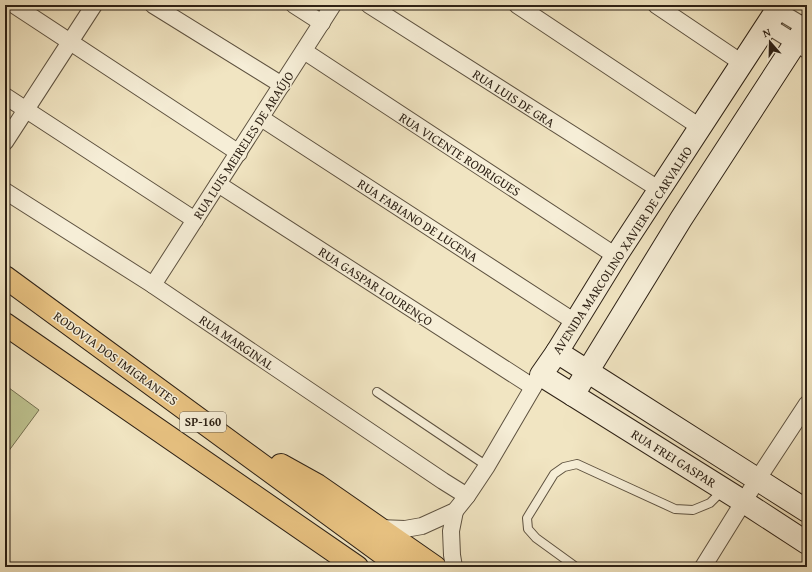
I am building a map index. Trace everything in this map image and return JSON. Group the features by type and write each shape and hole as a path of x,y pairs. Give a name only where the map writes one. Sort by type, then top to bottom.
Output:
{"highway":[{"name":"RODOVIA DOS IMIGRANTES","path":"5,277 401,567"},
{"name":"SP-160","path":"5,324 357,567"},
{"path":"227,440 285,467 318,485 436,567"}],"street":[{"path":"14,5 239,152"},
{"path":"5,142 94,5"},
{"path":"153,5 282,85"},
{"path":"294,5 322,24"},
{"name":"RUA LUIS MEIRELES DE ARAÚJO","path":"153,285 334,5"},
{"name":"RUA LUIS DE GRA","path":"369,5 660,190"},
{"path":"517,5 700,127"},
{"path":"656,5 742,63"},
{"path":"573,395 680,219 804,35 775,13"},
{"name":"AVENIDA MARCOLINO XAVIER DE CARVALHO","path":"455,511 487,466 537,381 557,352 616,256 775,13"},
{"name":"RUA VICENTE RODRIGUES","path":"304,51 616,256"},
{"path":"5,96 195,220"},
{"name":"RUA FABIANO DE LUCENA","path":"261,118 575,322"},
{"name":"RUA GASPAR LOURENÇO","path":"218,184 537,381"},
{"name":"RUA MARGINAL","path":"5,191 153,285 467,496"},
{"name":"RUA FREI GASPAR","path":"557,352 807,511"},
{"name":"RUA FREI GASPAR","path":"537,381 573,395 724,489 807,543"},
{"path":"704,567 757,480 807,404"},
{"path":"379,528 405,529 422,526 455,511"},
{"path":"454,567 451,531 455,511"}],"lane":[{"path":"377,392 487,466"},
{"path":"576,567 536,538 528,529 527,518 554,474 564,467 577,464 675,509 693,510 710,503 724,489"}],"green space":[{"path":"5,385 39,410 5,456"}]}
